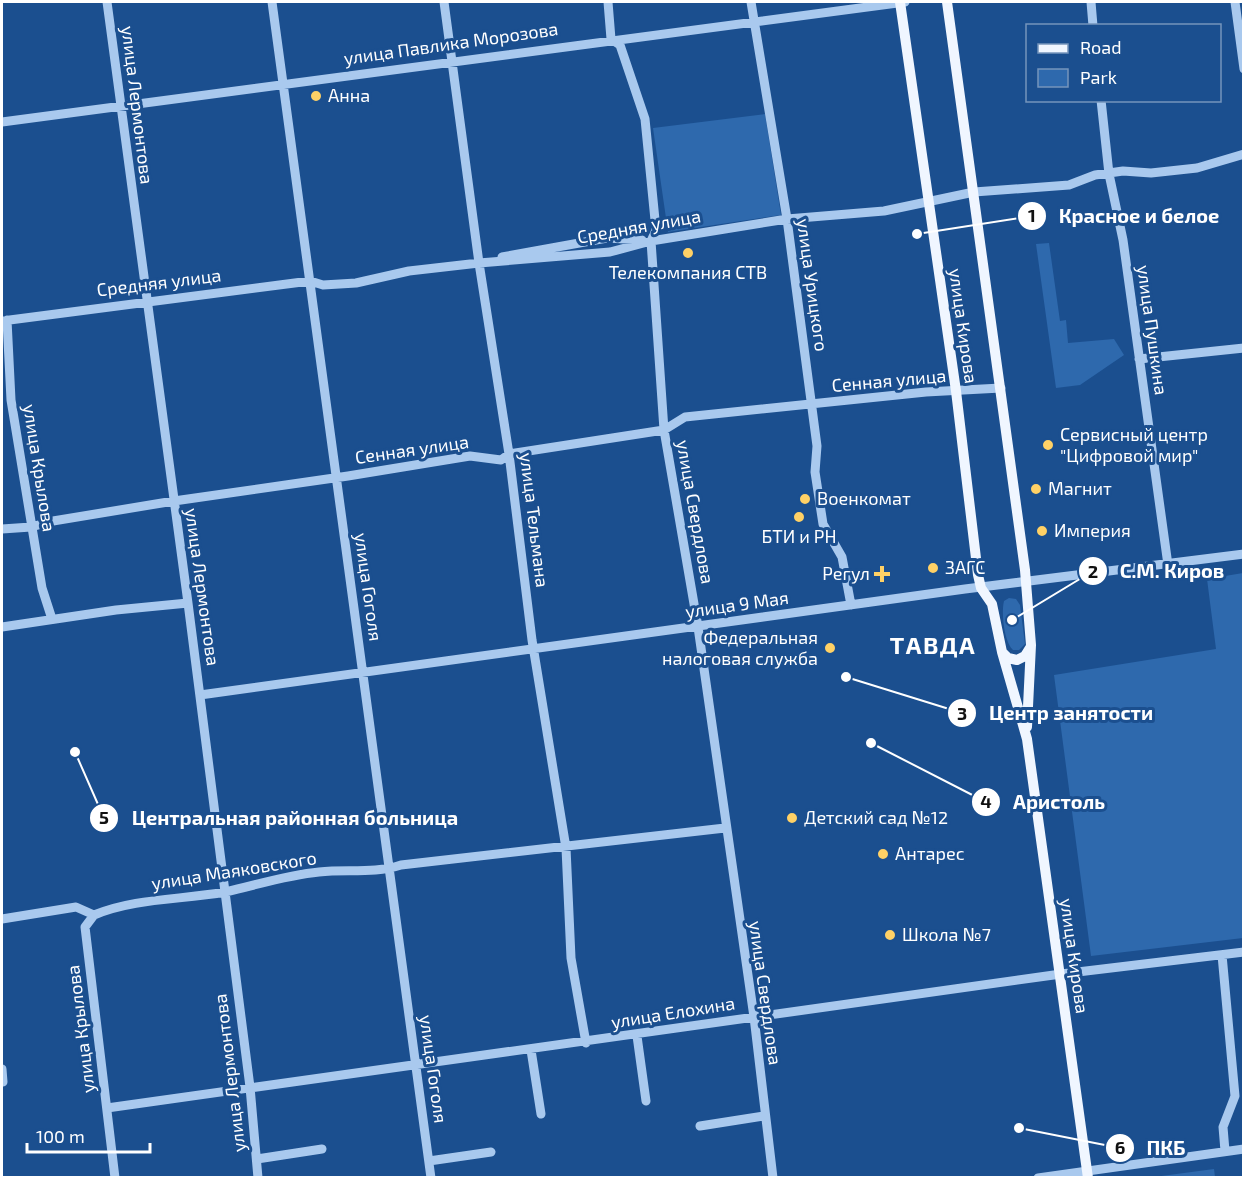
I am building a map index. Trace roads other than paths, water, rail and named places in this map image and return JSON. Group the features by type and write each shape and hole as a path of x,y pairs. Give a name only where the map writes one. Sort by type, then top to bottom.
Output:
{"main road":[{"name":"улица Кирова","path":"901,2 956,391 981,588 992,604 1002,652 1027,739 1087,1175"},
{"name":"улица Кирова","path":"947,2 1026,583 1031,645 1027,739"},
{"path":"1002,652 1012,660 1021,660 1031,645"}],"street":[{"name":"улица Лермонтова","path":"107,2 200,695 250,1087 258,1178"},
{"name":"улица Гоголя","path":"272,2 431,1178"},
{"name":"улица Тельмана","path":"444,2 479,262 509,454 534,649 566,848 571,958 586,1043"},
{"name":"улица Свердлова","path":"608,2 612,39 620,45 645,118 656,230 651,241 664,430 698,627 725,828 754,1017 773,1178"},
{"name":"улица Урицкого","path":"751,2 787,219 817,446 815,472 823,524 842,557 851,605"},
{"name":"улица Павлика Морозова","path":"2,122 283,83 453,63 612,39 905,2"},
{"path":"1091,2 1093,24"},
{"path":"1235,2 1244,69"},
{"name":"улица Пушкина","path":"1101,102 1108,174 1124,240 1167,565"},
{"name":"Средняя улица","path":"4,320 310,281 323,285 356,283 409,272 479,262 610,252 651,241 787,219 884,211 974,192 1069,185 1095,175 1197,168 1244,154"},
{"path":"479,262 537,249 607,238 651,241"},
{"name":"улица Крылова","path":"4,320 11,400 31,527 42,588 52,619"},
{"path":"1139,359 1244,348"},
{"name":"Сенная улица","path":"2,529 31,527 53,521 174,501 470,456 501,460 509,454 664,430 685,417 1001,387"},
{"name":"улица 9 Мая","path":"200,695 851,605 1244,554"},
{"path":"2,627 188,603"},
{"name":"улица Маяковского","path":"94,915 117,906 225,892 296,875 389,869 401,865 566,848 725,828"},
{"path":"2,919 76,907 94,915"},
{"name":"улица Крылова","path":"94,915 85,927 115,1178"},
{"name":"улица Елохина","path":"107,1108 637,1036 754,1017 1061,974 1244,952"},
{"path":"1222,955 1234,1096 1223,1127 1225,1151"},
{"path":"637,1036 646,1101"},
{"path":"531,1050 541,1114"},
{"path":"2,1069 3,1082"},
{"path":"700,1126 764,1116"},
{"path":"257,1159 322,1149"},
{"path":"1038,1178 1087,1175 1244,1149"},
{"path":"429,1161 491,1152"}],"place":[{"name":"Анна","path":"316,96"},
{"name":"Красное и белое","path":"917,234"},
{"name":"Телекомпания СТВ","path":"688,253"},
{"name":"Сервисный центр \"Цифровой мир\"","path":"1048,445"},
{"name":"Магнит","path":"1036,489"},
{"name":"Военкомат","path":"805,499"},
{"name":"БТИ и РН","path":"799,517"},
{"name":"Империя","path":"1042,531"},
{"name":"ЗАГС","path":"933,568"},
{"name":"Регул","path":"882,574"},
{"name":"С.М. Киров","path":"1012,620"},
{"name":"Федеральная налоговая служба","path":"830,648"},
{"name":"Центр занятости","path":"846,677"},
{"name":"Аристоль","path":"871,743"},
{"name":"Центральная районная больница","path":"75,752"},
{"name":"Детский сад №12","path":"792,818"},
{"name":"Антарес","path":"883,854"},
{"name":"Школа №7","path":"890,935"},
{"name":"ПКБ","path":"1019,1128"}],"district":[{"name":"ТАВДА","path":"933,646"}]}
